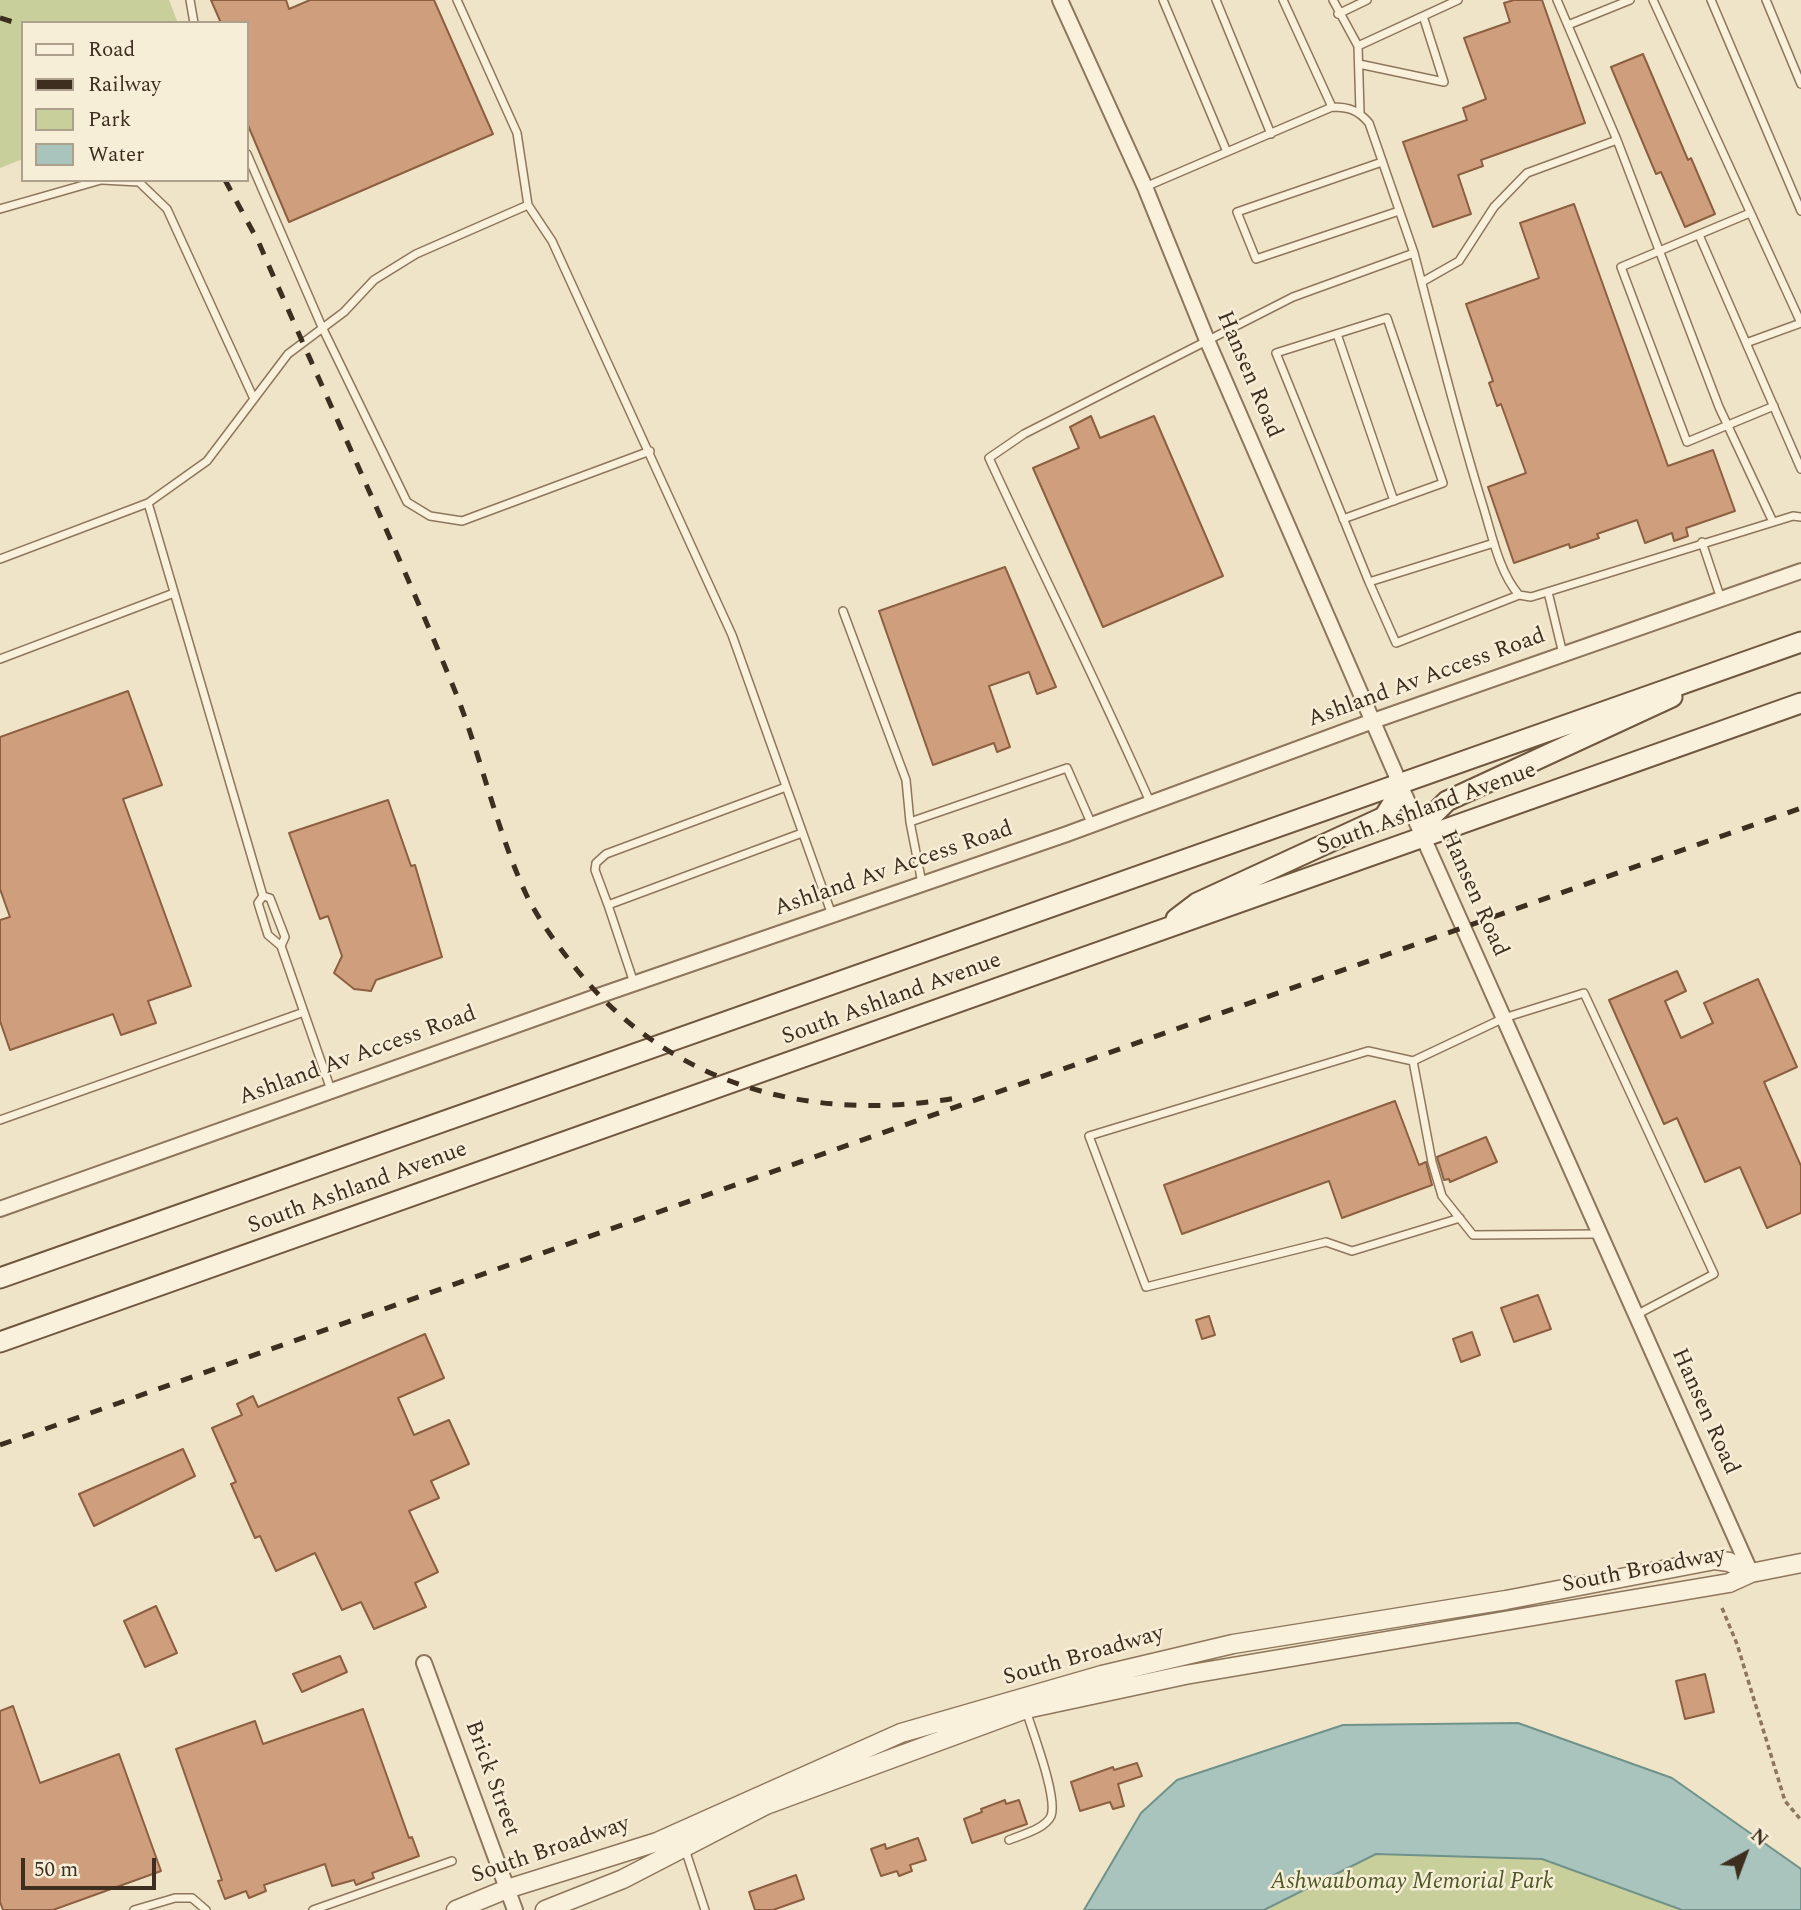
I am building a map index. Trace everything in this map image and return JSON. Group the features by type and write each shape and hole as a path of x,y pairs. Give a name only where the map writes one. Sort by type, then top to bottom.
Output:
{"main road":[{"name":"South Ashland Avenue","path":"0,1278 1801,642"},
{"path":"1423,837 1429,818 1447,801 1647,711 1727,668"},
{"name":"South Ashland Avenue","path":"0,1342 1801,703"},
{"path":"1162,930 1197,903 1384,817 1396,798 1399,782"}],"street":[{"name":"Hansen Road","path":"1060,0 1144,187 1207,340 1423,837 1751,1573"},
{"name":"Ashland Av Access Road","path":"0,1209 634,983 1092,825 1373,721 1801,571"},
{"name":"South Broadway","path":"545,1910 623,1879 681,1839 901,1733 1024,1704 1151,1662 1233,1644 1506,1600 1715,1560 1728,1562 1751,1573 1801,1563"},
{"name":"Brick Street","path":"424,1663 515,1910"},
{"name":"South Broadway","path":"456,1910 507,1889 631,1851 681,1839"}],"lane":[{"path":"190,0 194,21"},
{"path":"457,0 517,134 528,205 552,241 732,635 832,915"},
{"path":"1163,0 1227,152"},
{"path":"1216,0 1270,134"},
{"path":"1283,0 1332,107"},
{"path":"1333,0 1338,14 1358,46 1360,112 1369,123 1414,253 1494,543 1512,587 1519,595"},
{"path":"1338,14 1367,0"},
{"path":"1358,46 1458,0"},
{"path":"1557,0 1616,140 1728,426 1773,522"},
{"path":"1567,24 1630,0"},
{"path":"1653,0 1801,323 1746,343"},
{"path":"1711,0 1801,211"},
{"path":"1766,0 1801,84"},
{"path":"1359,64 1444,82 1423,16"},
{"path":"1144,187 1332,107 1360,112"},
{"path":"1422,282 1459,261 1494,207 1527,173 1616,140"},
{"path":"248,156 322,327 407,502 429,516 462,521 650,451"},
{"path":"1382,162 1237,212 1256,259 1399,211"},
{"path":"0,209 95,182"},
{"path":"139,182 167,209 254,399"},
{"path":"0,559 148,503 207,461 288,354 344,312 374,280 416,254 528,205"},
{"path":"1751,213 1621,267 1687,442 1774,406"},
{"path":"1699,235 1801,469"},
{"path":"1151,803 1093,671 1052,597 989,458 1024,434 1293,297 1414,253"},
{"path":"1343,519 1443,483 1387,318 1276,354 1368,582 1396,643 1519,595 1531,597 1702,542 1793,516 1801,517"},
{"path":"1337,334 1394,501"},
{"path":"148,503 263,896"},
{"path":"1702,542 1721,599"},
{"path":"1368,582 1494,543"},
{"path":"1548,592 1563,654"},
{"path":"0,659 174,593"},
{"path":"843,611 906,780 910,822 922,884"},
{"path":"910,822 1067,768 1092,825"},
{"path":"634,983 595,870 596,863 606,854 786,787"},
{"path":"608,905 802,833"},
{"path":"263,896 270,898 278,915 285,937 281,946"},
{"path":"263,896 258,903 268,935 281,946 331,1091"},
{"path":"1460,1218 1352,1251 1326,1242 1146,1287 1089,1136 1368,1051 1413,1061 1504,1018 1584,993 1714,1274 1636,1315"},
{"path":"0,1120 304,1012"},
{"path":"1413,1061 1432,1162 1443,1196 1473,1235 1600,1234"},
{"path":"1009,1840 1043,1825 1051,1816 1051,1798 1024,1704"},
{"path":"681,1839 705,1910"},
{"path":"313,1910 452,1861"},
{"path":"134,1910 175,1898 192,1898 206,1910"}],"path":[{"path":"1722,1608 1737,1643 1785,1801 1801,1820"}],"green space":[{"path":"0,0 169,0 177,21 21,21 21,160 0,168"},
{"name":"Ashwaubomay Memorial Park","path":"1376,1854 1542,1859 1682,1910 1264,1910"}],"water":[{"path":"1518,1723 1672,1778 1801,1869 1801,1910 1682,1910 1542,1859 1376,1854 1264,1910 1084,1910 1141,1813 1177,1780 1343,1725"}],"building":[{"path":"211,0 286,0 289,9 310,0 434,0 493,134 289,222 248,125 248,21 220,21"},
{"path":"1514,0 1542,0 1585,123 1481,160 1483,166 1458,175 1471,214 1433,227 1403,142 1467,120 1463,108 1486,99 1464,38 1510,22 1504,3"},
{"path":"1643,54 1688,160 1691,158 1715,214 1685,227 1661,172 1656,174 1611,67"},
{"path":"1574,204 1668,466 1713,450 1735,511 1686,528 1688,536 1674,541 1672,533 1645,543 1637,520 1597,534 1599,538 1570,548 1569,544 1514,563 1488,487 1526,473 1501,404 1497,406 1489,383 1493,381 1466,304 1539,278 1520,223"},
{"path":"1091,416 1100,438 1154,416 1223,576 1103,627 1033,468 1079,448 1070,427"},
{"path":"1005,567 1056,687 1037,694 1029,672 989,686 1010,747 997,752 994,743 933,765 879,611"},
{"path":"128,691 162,785 123,799 191,986 148,1001 156,1023 121,1035 113,1014 10,1050 0,1021 0,920 10,917 0,889 0,737"},
{"path":"388,800 411,866 415,865 442,957 376,980 371,991 354,989 334,973 342,956 328,916 320,919 289,833"},
{"path":"1677,971 1686,991 1665,1001 1681,1038 1713,1023 1704,1003 1758,979 1797,1067 1764,1082 1801,1166 1801,1213 1767,1228 1740,1167 1705,1182 1677,1118 1664,1124 1609,1000"},
{"path":"1395,1101 1419,1165 1426,1162 1432,1185 1342,1218 1329,1181 1182,1234 1164,1185"},
{"path":"1486,1137 1497,1162 1450,1182 1449,1179 1444,1180 1437,1157"},
{"path":"1538,1295 1551,1329 1514,1342 1501,1308"},
{"path":"1209,1316 1215,1335 1202,1339 1196,1320"},
{"path":"1472,1332 1480,1355 1461,1362 1453,1339"},
{"path":"425,1334 444,1378 398,1398 414,1435 449,1420 469,1464 431,1481 439,1498 409,1511 438,1572 415,1583 426,1607 374,1629 361,1602 342,1610 315,1553 276,1571 260,1536 255,1538 231,1484 236,1482 212,1428 242,1415 237,1404 253,1396 258,1407"},
{"path":"183,1449 195,1476 94,1526 79,1494"},
{"path":"156,1606 177,1653 145,1667 124,1621"},
{"path":"340,1656 347,1672 302,1692 293,1674"},
{"path":"1705,1674 1714,1712 1685,1719 1676,1681"},
{"path":"13,1706 40,1783 119,1754 161,1871 53,1910 3,1910 0,1902 0,1711"},
{"path":"363,1709 409,1838 412,1837 419,1856 372,1873 374,1878 356,1885 354,1880 332,1886 325,1864 264,1885 266,1891 249,1898 246,1891 225,1899 218,1881 222,1880 176,1749 255,1721 263,1744"},
{"path":"1137,1763 1142,1776 1118,1784 1124,1806 1113,1809 1110,1802 1080,1811 1071,1782 1113,1767 1114,1770"},
{"path":"1005,1800 1006,1804 1019,1800 1027,1824 972,1843 964,1819"},
{"path":"918,1838 926,1860 910,1865 912,1871 899,1876 897,1871 881,1876 871,1849 885,1844 886,1849"},
{"path":"796,1875 804,1899 773,1910 755,1910 749,1892"}],"railway":[{"path":"0,18 21,24"},
{"path":"226,182 259,243 430,630 463,712 505,843 526,894 543,924 577,970 615,1010 656,1043 701,1069 748,1087 798,1099 849,1105 902,1104 956,1098"},
{"path":"0,1445 1801,808"}]}
